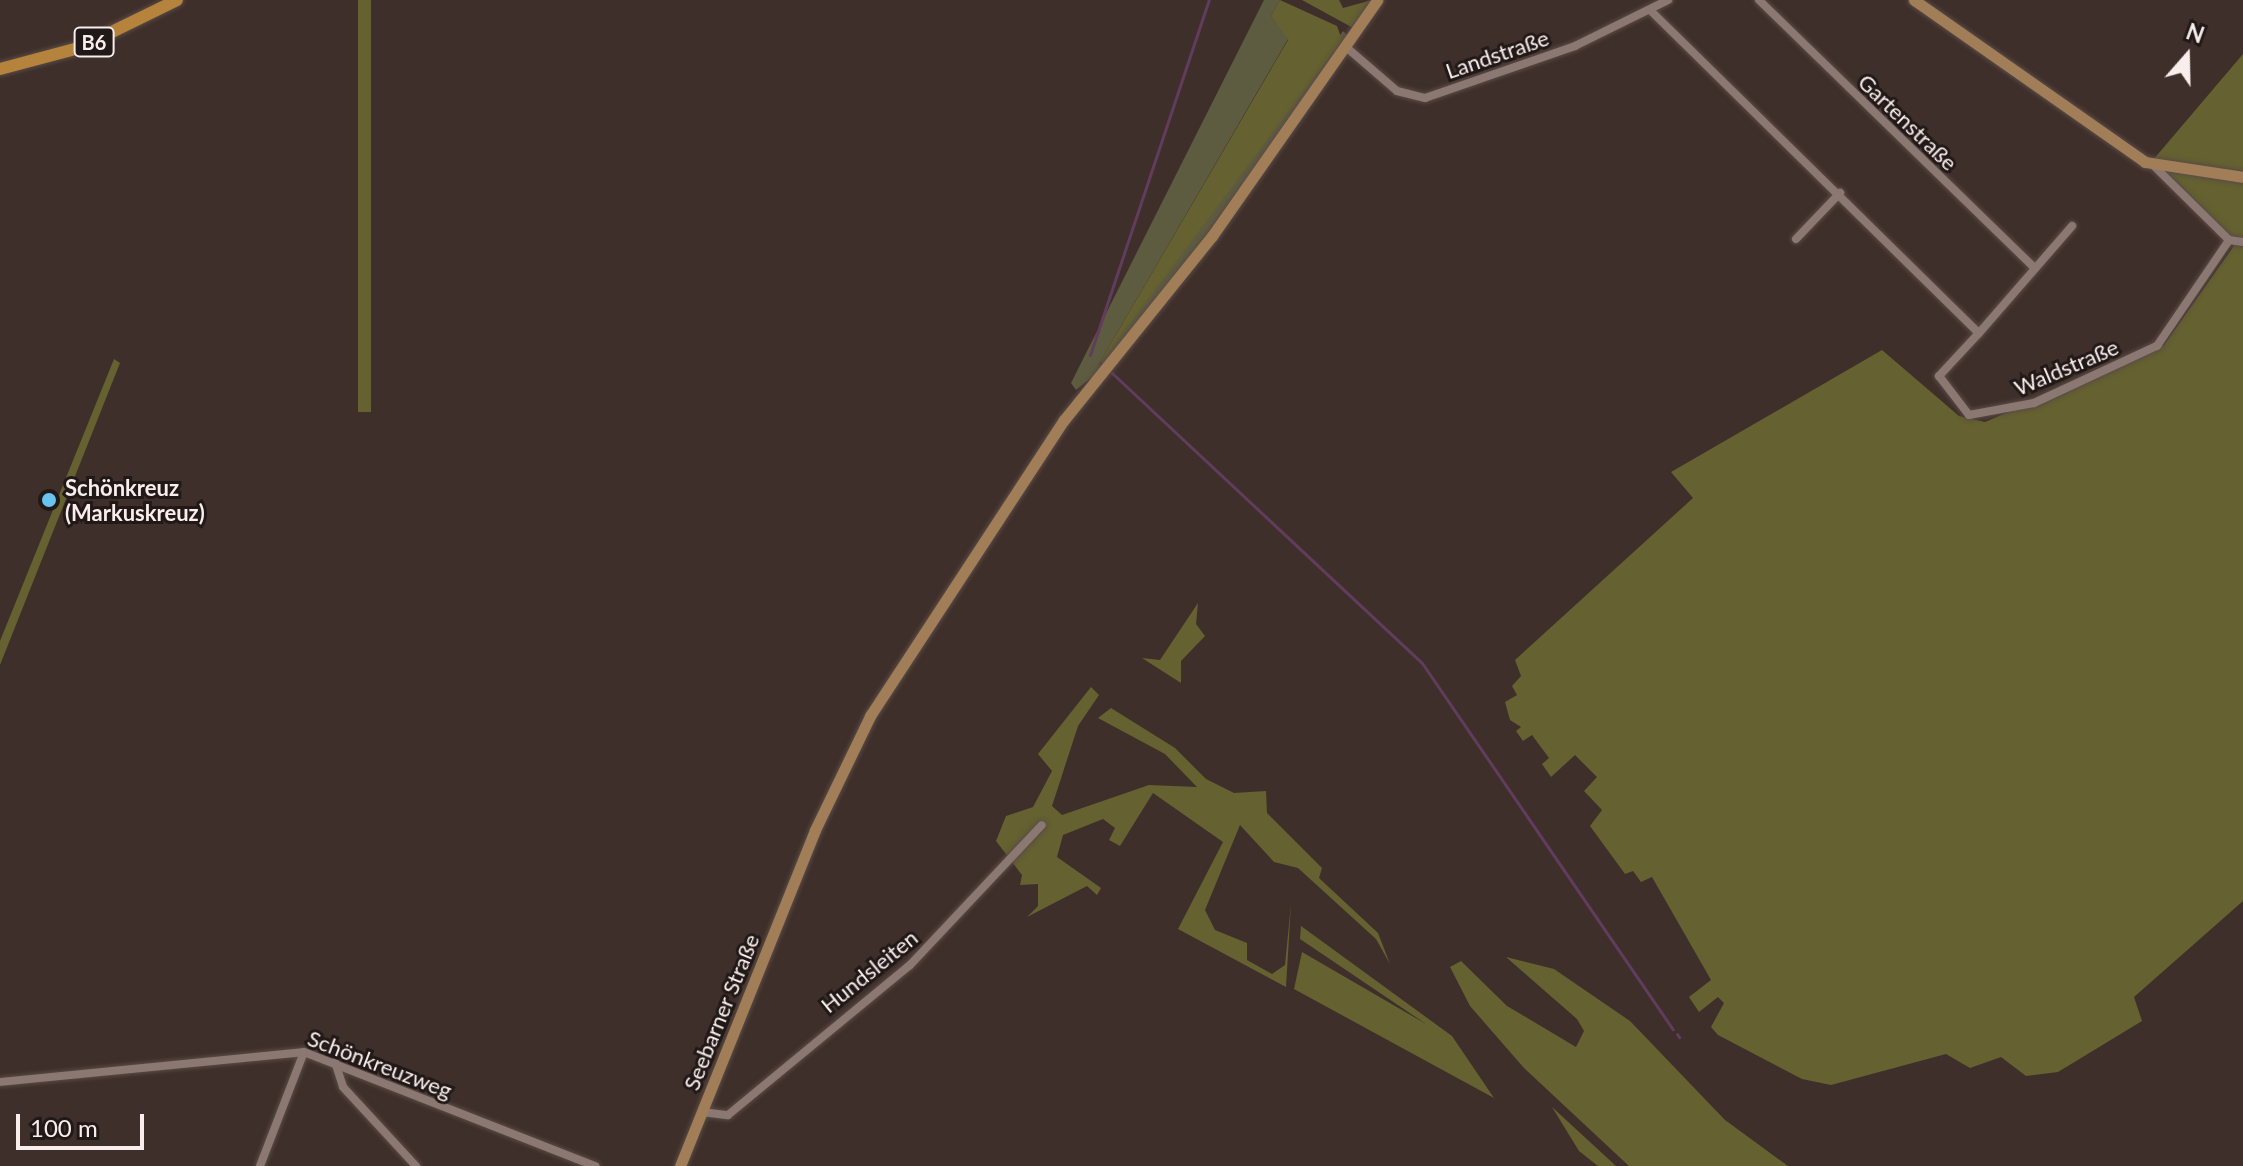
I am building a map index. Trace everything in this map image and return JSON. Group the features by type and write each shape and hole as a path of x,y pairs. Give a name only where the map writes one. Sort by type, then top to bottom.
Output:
{"main road":[{"name":"B6","path":"0,69 79,48 177,0"},
{"name":"Seebarner Straße","path":"680,1166 798,872 870,716 1064,420 1212,236 1377,0"},
{"path":"1914,0 2153,165 2243,177"}],"street":[{"name":"Landstraße","path":"1346,47 1397,91 1425,98 1575,46 1668,0"},
{"name":"Gartenstraße","path":"1759,0 2035,268"},
{"path":"1650,10 1840,193 1979,333"},
{"path":"2153,165 2229,240 2243,242"},
{"path":"1796,239 1840,193"},
{"name":"Waldstraße","path":"2072,226 1979,333 1944,366 1942,388 1969,415 1983,418 2034,403 2157,346 2229,240"},
{"name":"Hundsleiten","path":"702,1112 728,1115 910,965 1042,825"},
{"path":"260,1166 304,1052"},
{"name":"Schönkreuzweg","path":"0,1082 304,1052 595,1166"},
{"path":"335,1062 343,1087 416,1166"}],"shaded area":[{"path":"358,0 371,0 371,412 358,412"},
{"path":"1264,0 1280,0 1271,16 1288,39 1096,369 1343,31 1348,36 1199,245 1102,369 1076,390 1071,383"},
{"path":"1280,0 1337,26 1342,40 1096,369 1288,40 1271,16"},
{"path":"1302,0 1339,0 1343,8 1372,0 1355,29"},
{"path":"2243,54 2243,901 2134,997 2142,1021 2058,1072 2026,1076 2001,1057 1970,1068 1946,1054 1831,1085 1802,1079 1718,1035 1711,1027 1724,1003 1718,997 1699,1012 1689,997 1711,980 1652,877 1641,882 1633,871 1625,874 1590,826 1602,810 1584,791 1597,777 1575,755 1551,777 1542,764 1549,758 1532,735 1523,741 1516,731 1521,727 1510,720 1505,702 1517,695 1512,686 1521,676 1515,660 1693,498 1671,472 1882,350 1959,416 1985,422 2164,345 2236,243 2153,160"},
{"path":"114,359 120,363 0,665 0,641"},
{"path":"1198,603 1196,624 1205,636 1181,661 1181,683 1142,658 1160,660"},
{"path":"1091,687 1099,695 1078,726 1052,806 1062,815 1149,785 1197,787 1165,754 1098,718 1111,708 1175,748 1206,779 1234,793 1266,791 1267,813 1322,868 1319,878 1378,933 1390,964 1376,939 1298,868 1274,862 1240,825 1205,910 1215,930 1247,943 1247,960 1272,974 1285,965 1291,904 1286,987 1178,929 1223,842 1153,793 1120,846 1109,840 1115,828 1103,819 1063,835 1057,857 1101,888 1097,895 1087,886 1027,917 1038,906 1038,884 1020,885 1022,875 996,841 1006,816 1033,807 1052,771 1038,754"},
{"path":"1301,926 1452,1036 1494,1098 1294,989 1302,952 1426,1024 1300,939"},
{"path":"1506,957 1554,969 1630,1021 1725,1120 1788,1166 1629,1166 1524,1068 1470,1006 1450,967 1461,961 1507,1006 1576,1047 1584,1031 1577,1019"},
{"path":"1552,1107 1616,1166 1598,1166 1579,1151"}],"waterway":[{"path":"1090,355 1209,0"},
{"path":"1112,373 1422,663 1673,1029"}],"place":[{"name":"Schönkreuz (Markuskreuz)","path":"49,500"}]}
